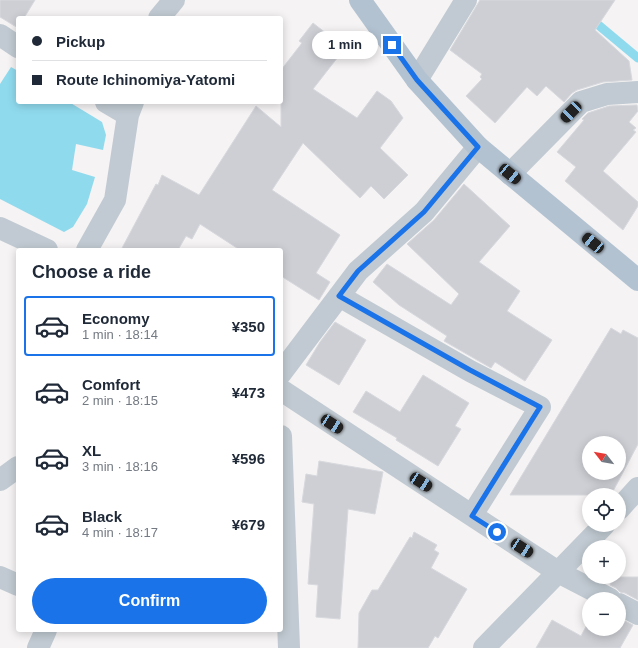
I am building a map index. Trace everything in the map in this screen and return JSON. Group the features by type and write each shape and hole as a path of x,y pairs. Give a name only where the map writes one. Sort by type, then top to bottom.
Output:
{"main road":[{"path":"360,0 417,80 478,147 638,280"}],"street":[{"path":"161,16 174,0"},
{"path":"417,80 466,0"},
{"path":"0,36 16,46"},
{"path":"510,174 581,102 607,94 638,92"},
{"path":"88,248 115,200 130,109 113,104"},
{"path":"283,370 358,271 424,212 478,147"},
{"path":"0,228 42,248"},
{"path":"339,296 470,370 540,407 472,516"},
{"path":"283,391 558,572 597,592"},
{"path":"0,480 16,468"},
{"path":"283,483 290,648"},
{"path":"626,501 638,488"},
{"path":"484,648 597,532"},
{"path":"0,577 16,584"},
{"path":"626,608 638,614"},
{"path":"38,648 45,632"}],"water":[{"path":"11,67 16,70 16,104 72,104 102,122 106,135 103,150 76,144 72,170 95,177 87,204 73,227 64,232 0,199 0,84"}],"building":[{"path":"0,0 35,0 25,16 16,16 16,27 0,17"},
{"path":"480,0 615,0 595,30 629,61 632,80 603,82 577,90 564,102 546,86 537,96 527,87 495,123 466,96 482,79 480,77 482,74 450,50"},
{"path":"313,23 345,48 313,89 357,118 377,91 391,101 403,118 380,148 408,175 384,199 371,186 360,198 303,143 272,190 340,235 316,273 330,282 319,300 283,277 283,248 237,248 200,224 192,239 186,236 179,248 122,248 156,184 158,185 162,175 199,195 256,106 281,127 281,104 283,104 283,67 302,43 299,41"},
{"path":"637,105 638,111 629,122 636,128 633,130 636,132 603,171 638,202 638,206 623,230 565,181 576,167 557,152 584,120 582,119 588,113 609,106"},
{"path":"464,184 510,226 479,262 520,291 507,311 552,340 525,381 495,362 491,368 444,341 447,336 399,305 373,282 387,264 451,305 459,294 407,244 434,220"},
{"path":"335,322 366,340 339,385 306,365 320,342"},
{"path":"611,328 621,334 623,330 638,338 638,444 626,467 626,436 582,436 582,480 619,480 615,488 582,488 582,495 510,495"},
{"path":"423,375 469,403 455,426 461,429 438,466 396,440 397,438 353,412 366,391 400,412"},
{"path":"319,461 383,472 375,514 348,509 340,619 316,617 318,585 308,584 314,504 302,502 306,474 317,476"},
{"path":"414,532 437,545 434,550 439,553 431,568 467,589 438,638 435,636 428,648 358,648 359,613 372,590 378,590 410,537 412,538"},
{"path":"626,577 638,577 638,600 626,594 626,592 620,592 610,585 626,584"},
{"path":"552,620 581,636 582,634 582,636 626,636 626,622 633,625 620,648 536,648"}],"waterway":[{"path":"590,18 638,58"}],"route":[{"path":"392,45 417,80 478,147 424,212 358,271 339,296 470,370 540,407 472,516 497,532"}]}
